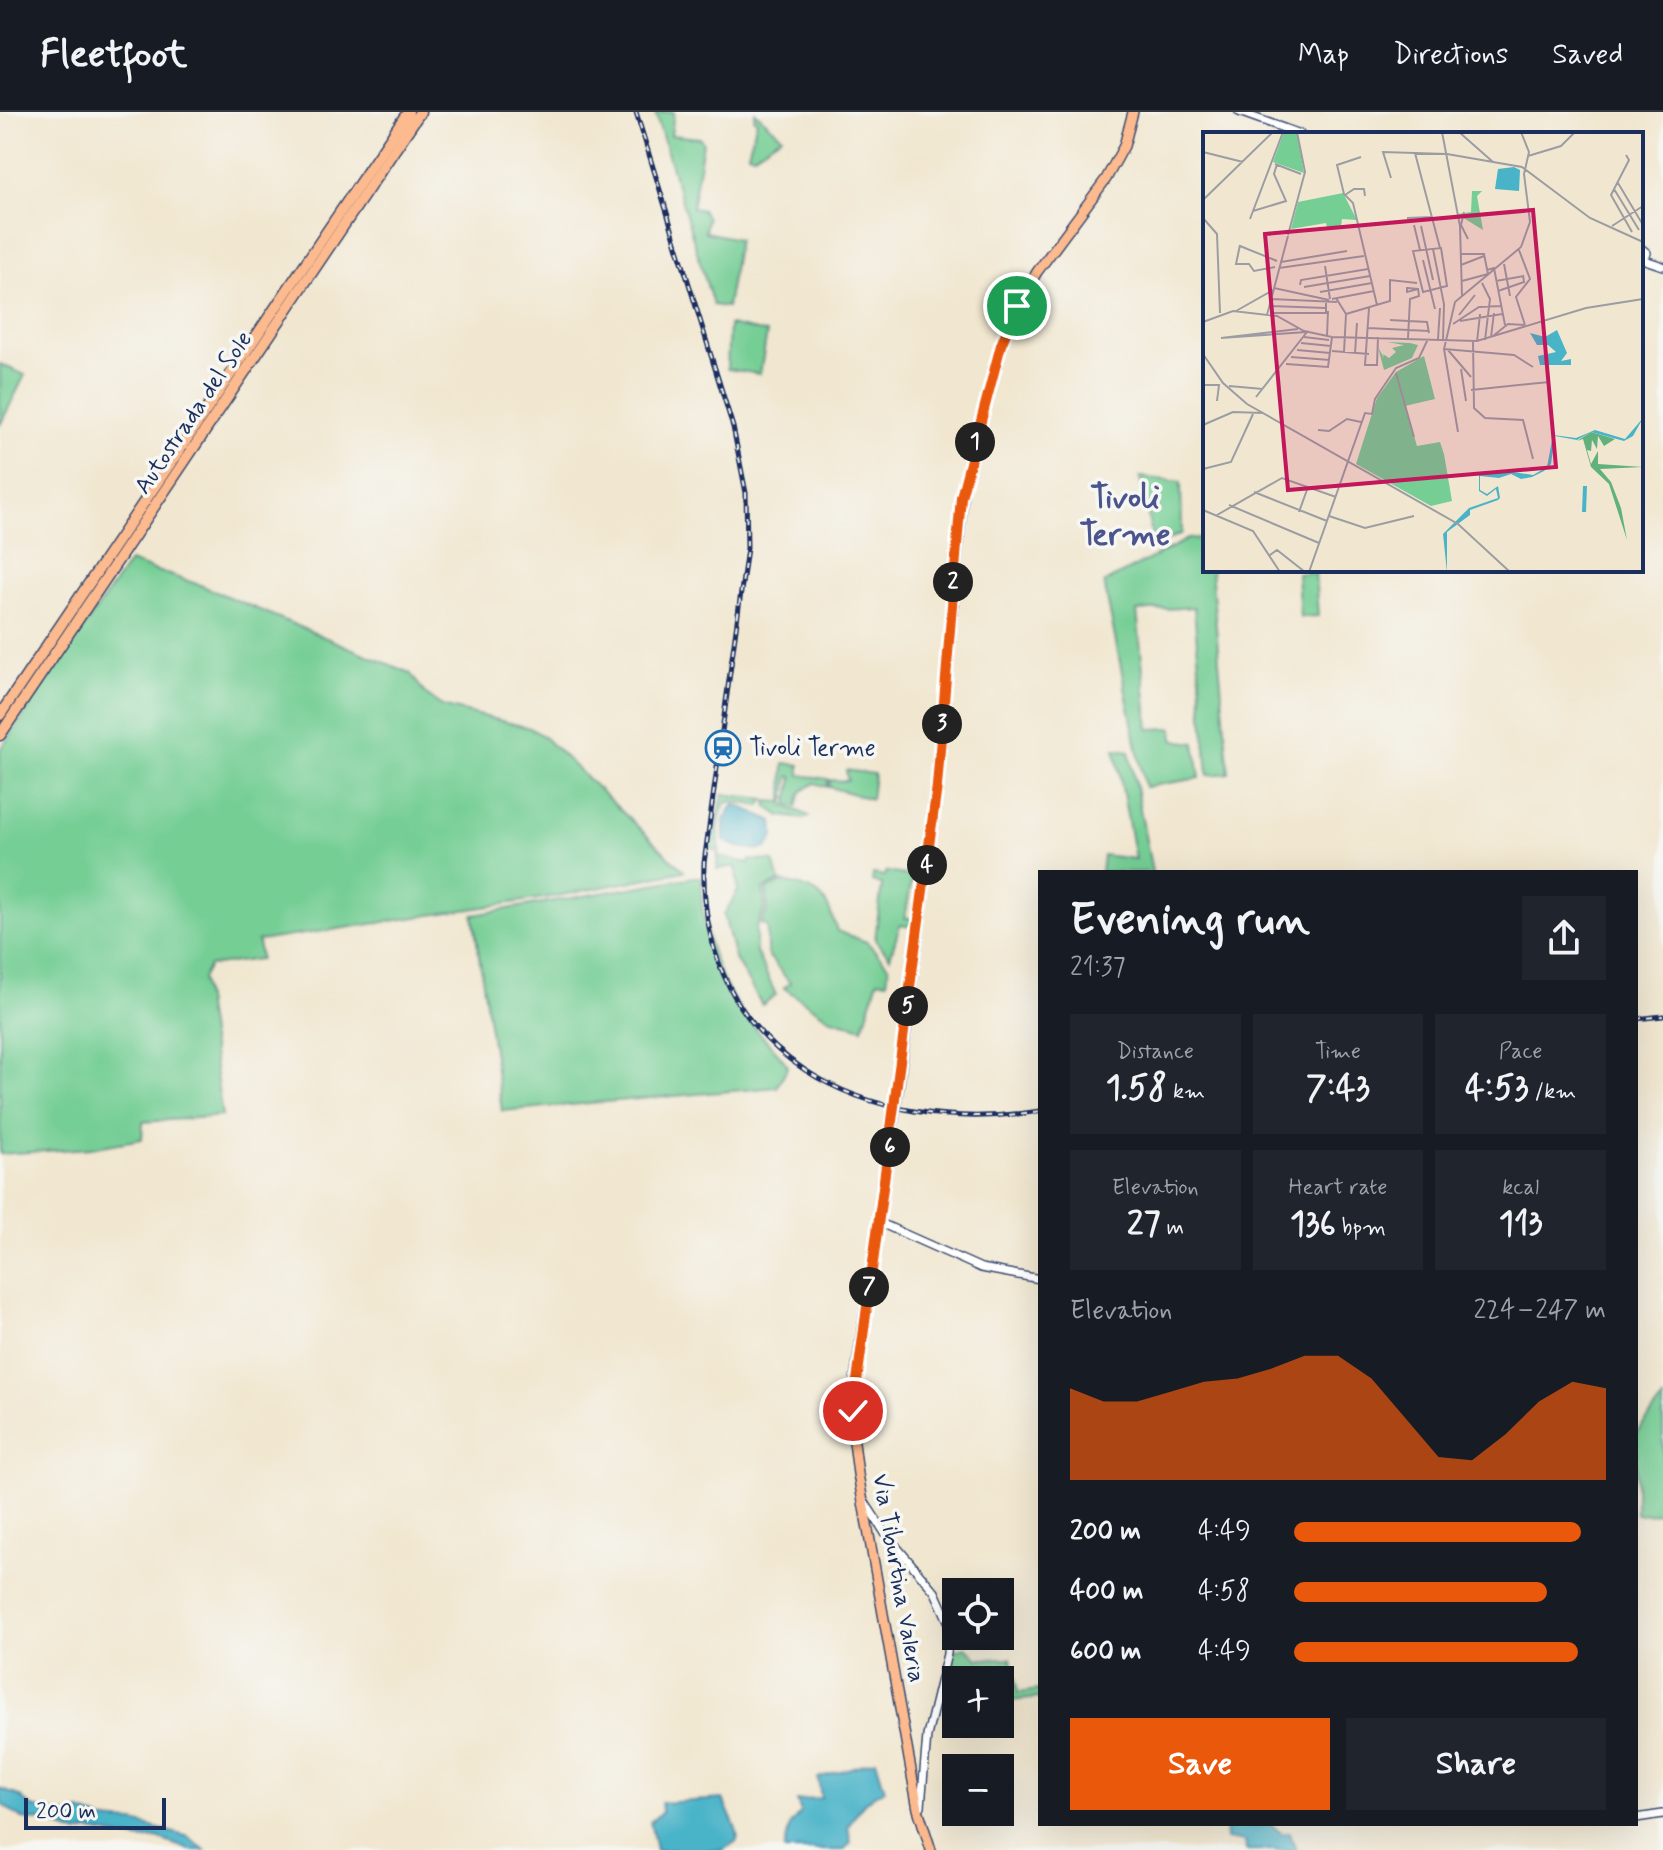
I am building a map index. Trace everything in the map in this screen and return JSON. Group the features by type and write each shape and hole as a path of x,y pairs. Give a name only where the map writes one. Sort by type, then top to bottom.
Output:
{"highway":[{"name":"Autostrada del Sole","path":"153,502 408,112"},
{"name":"Autostrada del Sole","path":"0,735 116,556 420,112"},
{"name":"Autostrada del Sole","path":"0,715 116,556"}],"main road":[{"name":"Via Tiburtina Valeria","path":"931,1850 910,1756 870,1539 852,1417 937,786 964,483 1001,345 1017,306 1037,272 1104,184 1124,146 1133,114"}],"street":[{"path":"1239,112 1294,132"},
{"path":"1643,260 1663,266"},
{"path":"878,1222 981,1268 1038,1279"},
{"path":"863,1499 882,1529 935,1592 949,1624 947,1654 924,1756 921,1804 925,1831"},
{"path":"868,1525 882,1529"},
{"path":"870,1539 882,1529"},
{"path":"910,1756 924,1756"},
{"path":"1638,1818 1663,1814"}],"green space":[{"path":"655,112 674,112 671,135 700,138 703,143 692,208 702,210 707,218 705,232 738,239 727,307 713,305"},
{"path":"755,112 782,136 753,155 748,153 757,121 754,119"},
{"path":"729,325 767,333 760,374 727,369"},
{"path":"0,364 25,375 0,425"},
{"path":"1140,477 1181,482 1182,533 1154,546"},
{"path":"1203,538 1203,572 1211,572 1229,773 1208,775 1194,607 1137,611 1149,729 1173,728 1174,740 1195,743 1200,778 1145,787 1104,583 1188,539"},
{"path":"129,562 200,585 410,673 426,695 442,706 530,728 543,736 684,871 557,896 258,941 260,959 209,966 202,979 222,1116 143,1122 142,1139 91,1148 0,1154 0,750"},
{"path":"1315,572 1318,616 1300,617 1297,574"},
{"path":"1115,749 1129,751 1152,870 1101,870 1103,855 1135,859"},
{"path":"784,763 800,765 800,775 828,779 827,787 815,783 801,792 797,807 788,804 793,777 789,776 784,805 809,816 805,819 780,816 767,807 767,801 783,802"},
{"path":"846,770 874,774 871,799 829,787 830,780 848,781"},
{"path":"723,794 765,799 760,806 731,801 725,804 719,831 719,857 749,863 750,860 773,861 780,881 763,889 765,908 756,928 756,952 776,995 762,1005 735,959 724,915 738,891 736,866 717,869 718,851 710,849"},
{"path":"886,872 905,875 912,880 905,918 915,919 914,927 900,925 890,957 875,940 882,884 872,882 873,874 885,876"},
{"path":"702,877 703,913 716,966 748,1020 788,1066 777,1087 502,1111 473,915"},
{"path":"783,882 806,888 820,896 829,909 837,931 867,942 889,966 887,982 878,980 863,1028 829,1018 784,988 790,983 767,954 767,926 761,924 768,909 766,889"},
{"path":"1663,1400 1663,1513 1638,1514 1638,1431"},
{"path":"969,1650 978,1659 1011,1658 1013,1666 949,1666 953,1651"},
{"path":"1014,1673 1018,1693 1038,1690 1038,1698 1014,1701"}],"water":[{"path":"734,804 773,821 774,836 767,848 745,848 724,840 724,820"},
{"path":"876,1760 885,1790 872,1796 859,1810 848,1827 851,1842 844,1850 784,1850 790,1825 801,1812 797,1801 821,1798 818,1778"},
{"path":"0,1789 19,1796 32,1807 67,1815 81,1811 103,1820 134,1822 189,1837 205,1850 190,1850 157,1838 142,1840 90,1831 78,1834 43,1821 22,1819 0,1803"},
{"path":"723,1799 738,1834 737,1841 723,1850 656,1850 650,1822 662,1812 661,1803"},
{"path":"1225,1826 1273,1826 1281,1833 1290,1833 1296,1850 1246,1850 1245,1842 1226,1839"}],"railway":[{"path":"636,112 733,427 746,493 747,548 704,863 710,931 730,988 762,1034 805,1070 857,1096 914,1111 976,1116 1038,1111"},
{"path":"1638,1019 1663,1016"}],"place":[{"name":"Tivoli Terme","path":"723,748"}],"district":[{"name":"Tivoli Terme","path":"1125,516"}],"route":[{"path":"853,1411 937,786 961,497 1001,345 1017,306"}]}
